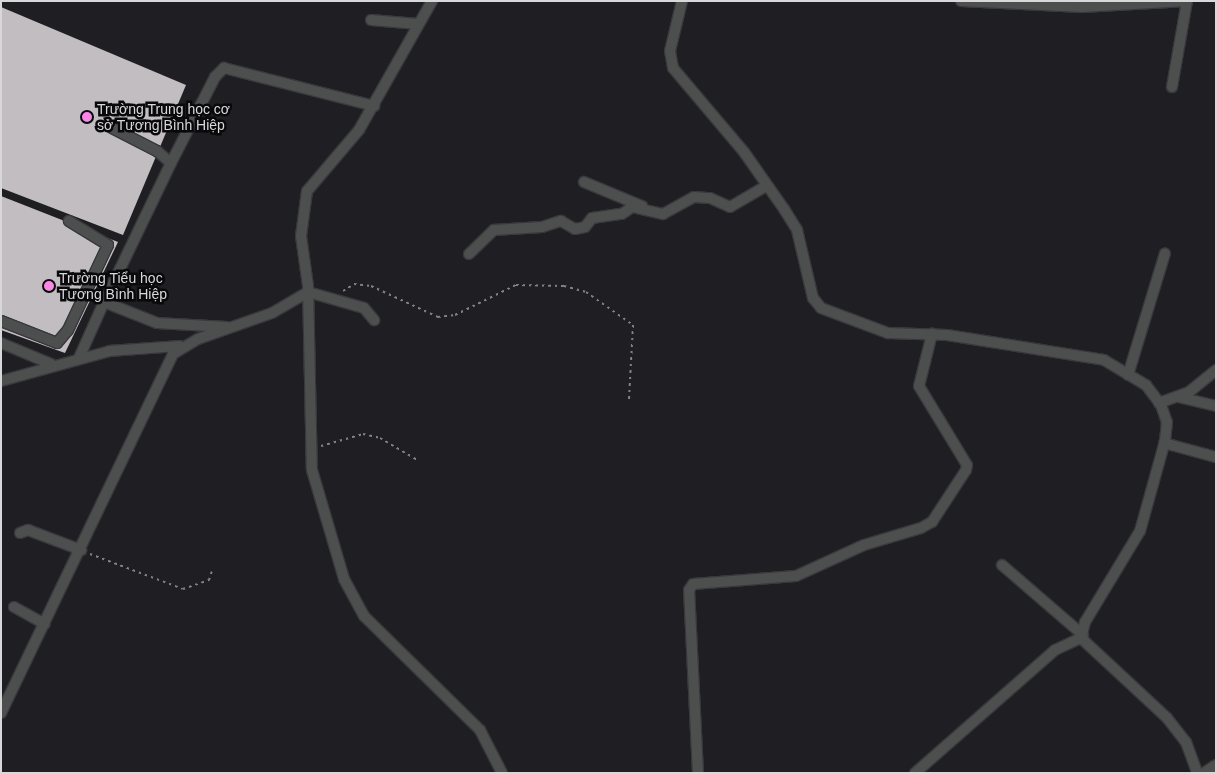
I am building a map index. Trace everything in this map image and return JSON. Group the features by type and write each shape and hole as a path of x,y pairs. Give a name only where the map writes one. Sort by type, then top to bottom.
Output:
{"street":[{"path":"432,1 374,106 307,191 301,236 308,292 311,445 325,525 344,579 364,616 480,730 502,773"},
{"path":"682,1 670,51 673,68 744,152 797,230 813,298 821,308 888,333 932,334 1104,360 1146,385 1159,403 1167,422 1164,443 1140,531 1086,622 1082,637 1055,650 915,773"},
{"path":"961,1 1082,7 1187,1 1172,87"},
{"path":"371,20 418,24"},
{"path":"79,358 171,163 215,77 224,68 374,106"},
{"path":"112,128 157,151 171,163"},
{"path":"584,182 663,214 694,197 710,198 730,207 766,186"},
{"path":"469,254 494,230 542,227 561,221 575,229 585,227 592,218 642,206"},
{"path":"1,321 58,343 68,330 108,245 69,221"},
{"path":"1128,375 1165,254"},
{"path":"1,381 51,364 79,358 180,346 236,328 308,292 332,297 364,308 374,320"},
{"path":"104,302 158,323 236,328"},
{"path":"698,773 689,590 693,584 796,576 864,545 921,528 932,522 963,477 967,464 919,386 932,334"},
{"path":"1,343 51,364"},
{"path":"1,713 180,346"},
{"path":"1159,403 1177,396 1216,370"},
{"path":"1177,396 1216,406"},
{"path":"1164,443 1216,457"},
{"path":"20,533 28,530 81,550"},
{"path":"1002,565 1082,637 1167,718 1186,742 1196,773"},
{"path":"14,606 45,624"},
{"path":"1204,773 1216,765"}],"path":[{"path":"332,297 354,284 371,286 438,317 455,315 516,285 564,286 586,292 633,325 629,400"},
{"path":"311,445 329,446 363,434 380,438 419,461"},
{"path":"81,550 184,589 209,580 212,571"}],"building":[{"name":"Trường Trung học cơ sở Tương Bình Hiệp","path":"1,7 186,85 123,235 1,188"},
{"name":"Trường Tiểu học Tương Bình Hiệp","path":"1,196 118,242 65,353 1,330"}],"place":[{"name":"Trường Trung học cơ sở Tương Bình Hiệp","path":"87,117"},
{"name":"Trường Tiểu học Tương Bình Hiệp","path":"49,286"}]}
